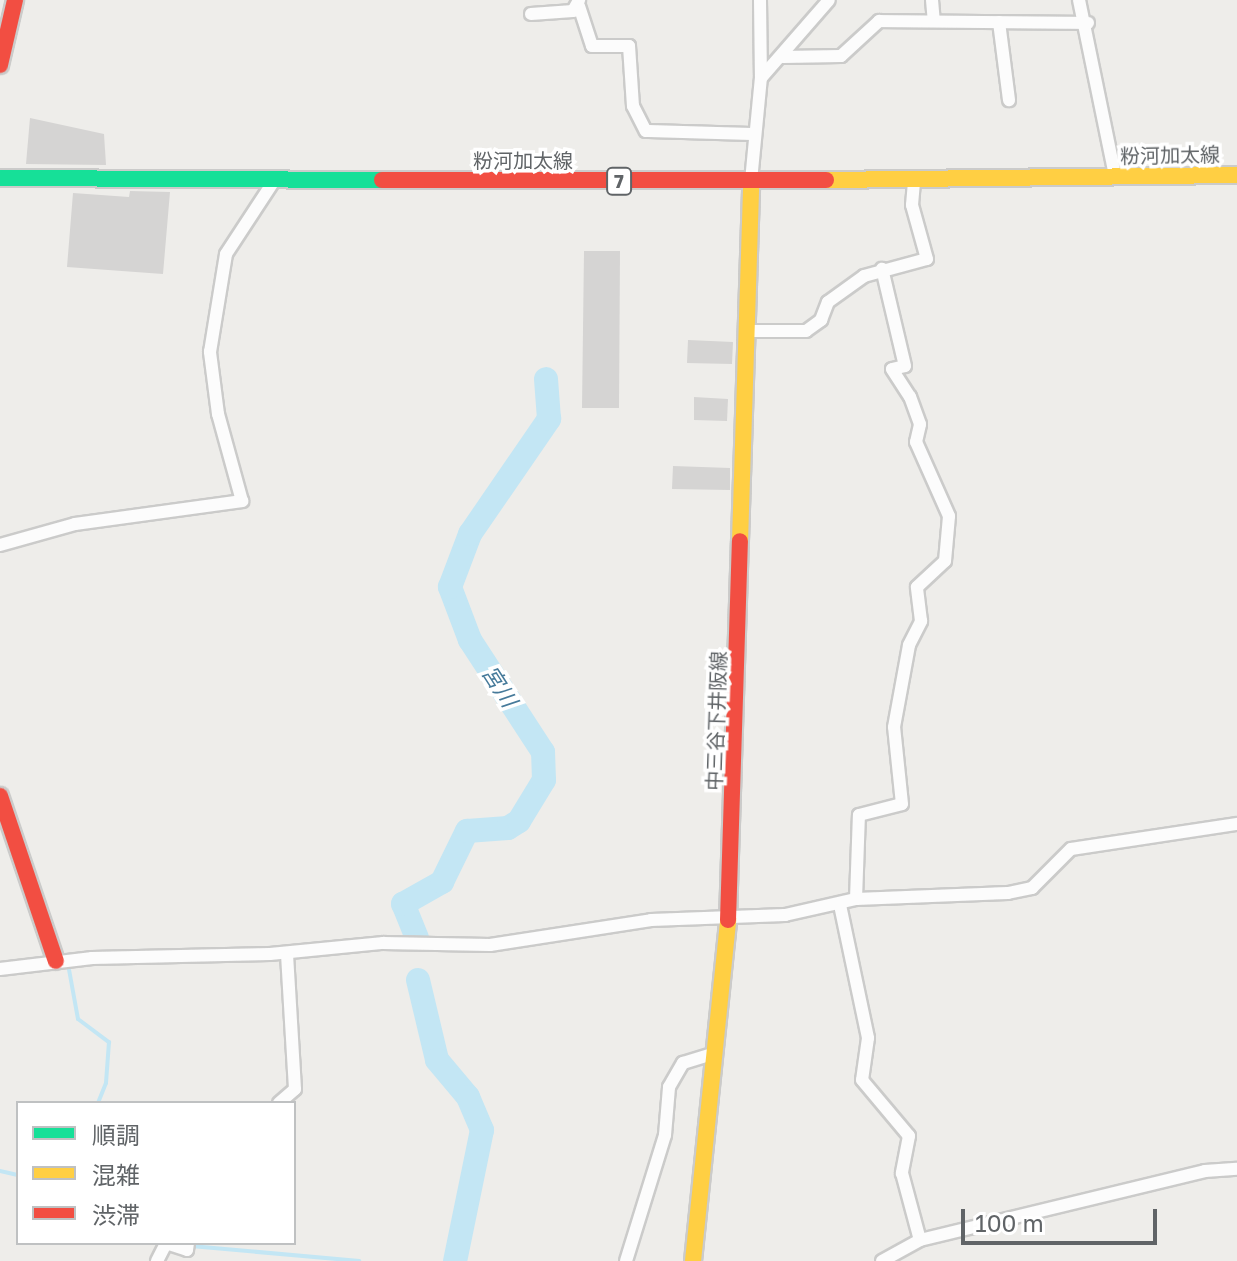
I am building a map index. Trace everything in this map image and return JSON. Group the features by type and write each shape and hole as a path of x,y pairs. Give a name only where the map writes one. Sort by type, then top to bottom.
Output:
{"main road":[{"path":"0,65 15,0"},
{"name":"粉河加太線","path":"0,178 751,181 1237,175"},
{"name":"中三谷下井阪線","path":"693,1261 729,915 751,181"},
{"path":"0,796 56,961"}],"street":[{"path":"751,181 761,78 760,0"},
{"path":"761,78 783,57 829,0"},
{"path":"932,0 934,21"},
{"path":"1079,0 1088,23 1115,176"},
{"path":"531,14 579,3 592,46 629,46 633,106 646,131 754,134"},
{"path":"783,57 841,56 879,21 1088,23"},
{"path":"999,22 1009,100"},
{"path":"0,545 75,524 242,501 218,414 210,352 226,254 275,179"},
{"path":"746,331 806,331 821,320 828,302 882,269 927,259 912,205 914,180"},
{"path":"856,899 859,815 902,804 894,727 909,645 921,621 917,587 945,561 949,516 916,442 920,424 910,397 892,369 905,366 882,269"},
{"path":"0,969 56,961 287,953 383,943 490,945 729,915 785,915 856,899 1008,893 1032,888 1056,857 1071,849 1237,824"},
{"path":"840,905 868,1038 862,1080 909,1136 902,1173 920,1240"},
{"path":"281,1101 295,1089 287,953"},
{"path":"626,1261 665,1135 669,1087 683,1063 716,1053"},
{"path":"882,1261 920,1240 1205,1171 1237,1169"},
{"path":"172,1245 187,1250 188,1245"}],"building":[{"path":"30,118 104,134 106,165 26,164"},
{"path":"130,191 170,192 163,274 67,267 73,193 129,197"},
{"path":"584,251 620,251 619,408 582,408"},
{"path":"688,340 733,342 732,364 687,363"},
{"path":"694,397 728,399 727,421 694,420"},
{"path":"673,466 730,468 730,490 672,489"}],"waterway":[{"name":"宮川","path":"417,938 403,904 442,882 467,831 508,828 519,821 544,780 543,752 470,640 450,587 470,534 549,419 546,379"},
{"path":"68,964 78,1019 109,1042 106,1083 99,1101"},
{"name":"宮川","path":"418,980 437,1060 468,1097 482,1130 455,1261"},
{"path":"0,1171 16,1175"},
{"path":"191,1246 359,1261"}],"traffic: fast":[{"path":"0,178 382,180"}],"traffic: slow":[{"path":"826,180 1237,175"},
{"path":"740,541 751,181"},
{"path":"693,1261 728,920"}],"traffic: jam":[{"path":"0,65 15,0"},
{"path":"382,180 826,180"},
{"path":"728,920 740,541"},
{"path":"0,796 56,961"}]}
